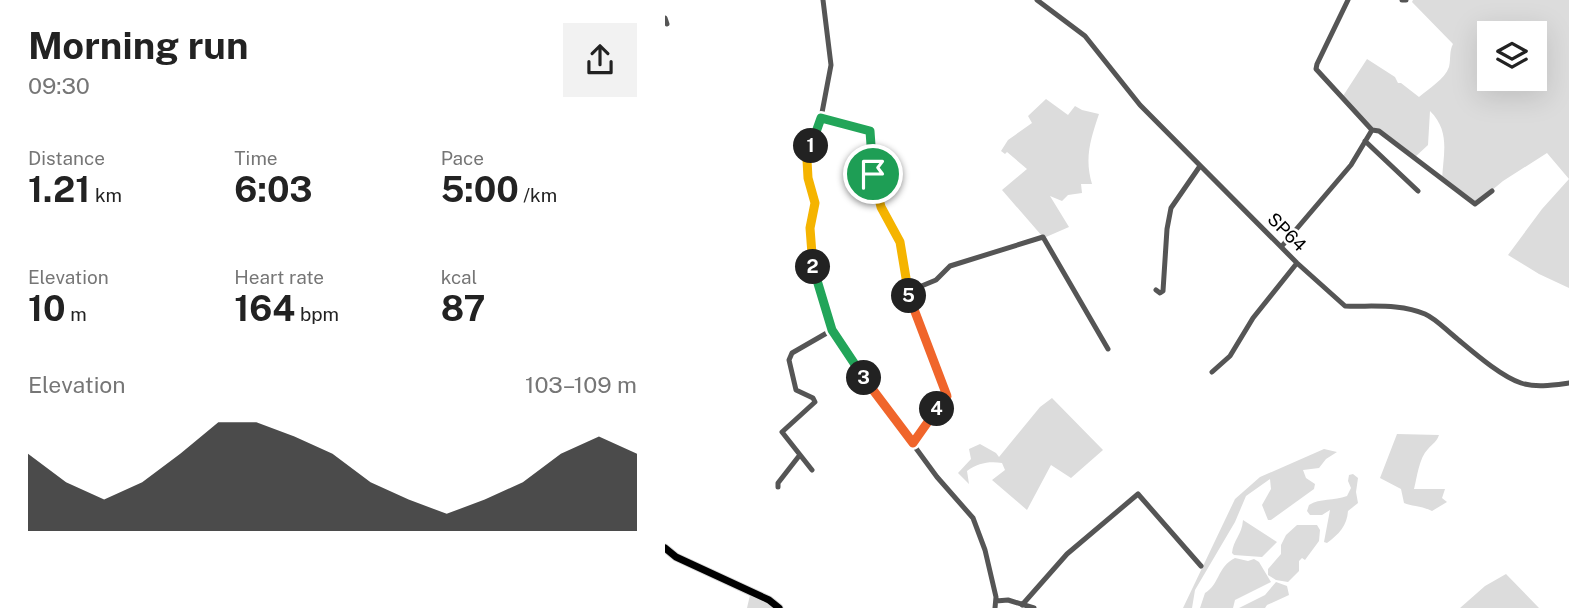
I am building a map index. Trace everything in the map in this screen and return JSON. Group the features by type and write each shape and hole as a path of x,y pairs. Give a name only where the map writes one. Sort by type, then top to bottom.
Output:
{"main road":[{"path":"665,548 676,557 769,600 779,608"}],"street":[{"path":"823,0 831,65 821,118 807,160 808,178 815,203 810,243 813,268 832,330 859,372 937,477 973,517 985,550 996,601 995,608"},
{"name":"SP64","path":"1037,0 1085,36 1140,105 1297,262 1345,306 1404,307 1429,315 1469,349 1523,384 1540,386 1569,383"},
{"path":"1047,8 1054,0"},
{"path":"1348,0 1316,69 1372,130 1379,131 1475,204 1492,191"},
{"path":"821,118 870,131 875,188 881,207 900,242 908,292 947,396 913,443"},
{"path":"1282,246 1351,165 1372,130"},
{"path":"1365,141 1417,191"},
{"path":"1156,290 1160,293 1163,291 1171,208 1200,166"},
{"path":"908,292 936,280 950,267 1043,237 1108,349"},
{"path":"1212,372 1230,356 1253,318 1297,262"},
{"path":"812,470 782,432 815,402 794,387 789,357 832,330"},
{"path":"778,487 799,456"},
{"path":"1022,605 1066,554 1138,494 1201,566"},
{"path":"996,601 1004,600 1034,608"}],"shaded area":[{"path":"1413,0 1569,0 1569,179 1547,153 1503,181 1479,201 1473,202 1442,181 1443,135 1437,119 1430,111 1428,145 1415,157 1372,128 1343,96 1367,59 1419,97 1444,76 1449,67 1453,44"},
{"path":"1046,99 1068,115 1075,106 1099,114 1089,157 1092,184 1081,184 1082,193 1068,195 1062,201 1050,196 1069,227 1046,237 1042,236 1002,190 1027,169 1007,152 1005,154 1001,151 1008,140 1032,123 1028,116"},
{"path":"1569,179 1569,288 1508,255 1542,209"},
{"path":"1052,398 1103,450 1071,478 1051,465 1027,510 992,480 1005,470 1002,463 984,463 971,468 967,471 969,484 958,473 971,459 969,449 980,444 999,457 1040,407"},
{"path":"1397,434 1439,435 1422,457 1414,489 1445,489 1442,498 1447,502 1432,511 1404,503 1401,489 1380,478"},
{"path":"1324,449 1337,452 1319,468 1303,470 1306,478 1315,484 1314,489 1271,520 1268,520 1262,505 1271,489 1270,479 1246,496 1235,522 1195,590 1192,608 1183,608 1235,499 1260,477"},
{"path":"1353,474 1358,478 1358,503 1348,511 1339,533 1327,543 1324,542 1330,510 1322,515 1310,515 1307,511 1309,505 1347,496 1351,488 1349,475"},
{"path":"1243,520 1277,542 1262,557 1232,553"},
{"path":"1297,525 1317,525 1320,530 1319,541 1305,560 1302,558 1299,561 1299,571 1288,582 1276,580 1268,575 1268,569 1281,554 1281,545 1286,535"},
{"path":"1235,558 1248,561 1254,559 1259,562 1271,582 1235,600 1233,608 1200,608 1205,593 1225,566"},
{"path":"1506,574 1539,608 1460,608 1485,586"},
{"path":"1276,582 1287,586 1289,595 1265,608 1239,608 1265,595"},
{"path":"750,595 776,608 747,608"}],"route":[{"path":"821,118 870,131 873,174 884,215 900,242 912,308 947,396 913,443 859,372 832,330 813,268 810,228 815,203 808,178 807,160 821,118"}]}
